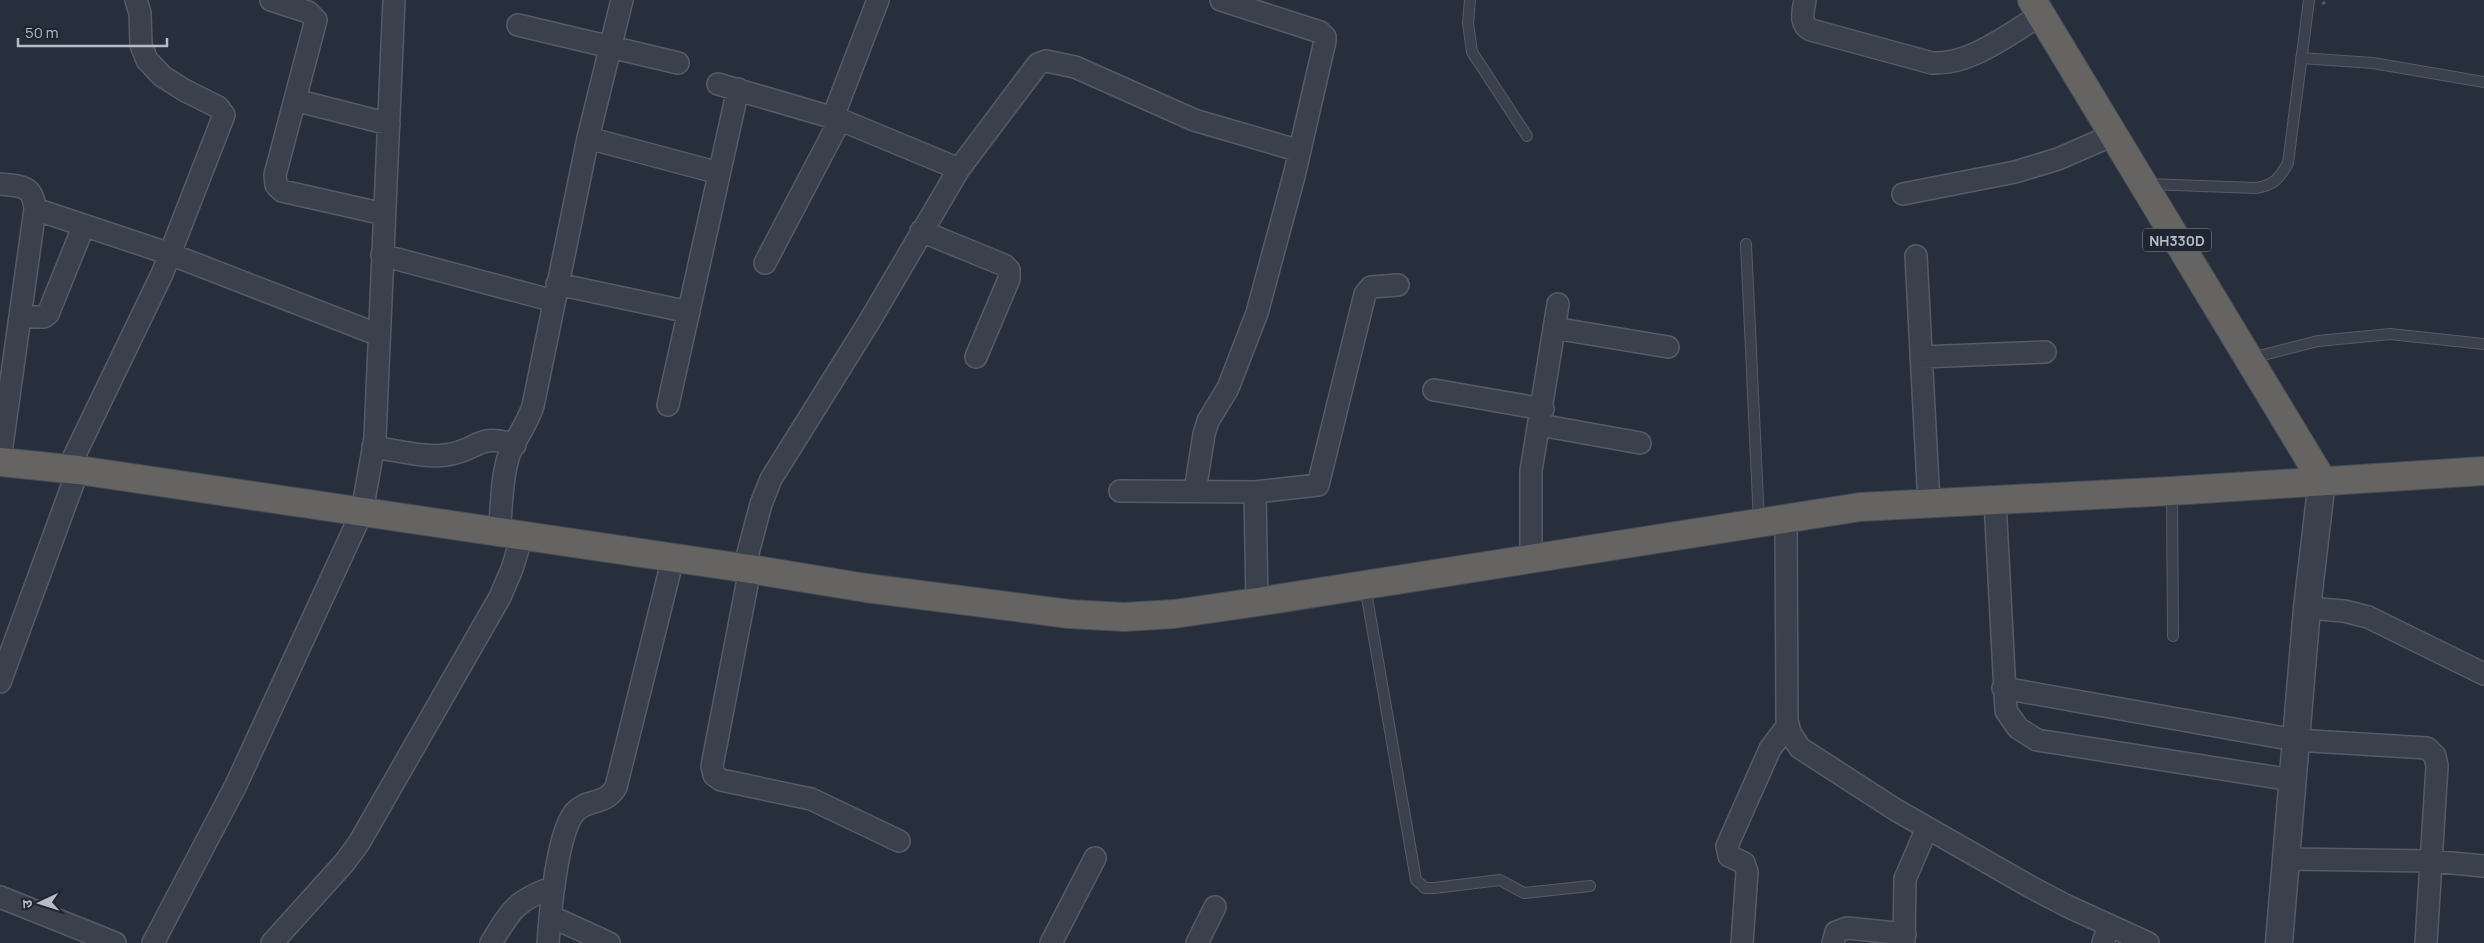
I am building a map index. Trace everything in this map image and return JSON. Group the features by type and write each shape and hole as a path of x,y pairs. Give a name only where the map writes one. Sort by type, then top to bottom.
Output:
{"highway":[{"name":"NH330D","path":"2037,8 2322,480"},
{"path":"0,461 362,512 866,588 1069,614 1124,617 1174,614 1256,602 1860,507 2172,491 2484,471"}],"street":[{"path":"0,682 73,470 170,254 223,120 223,112 218,107 172,83 150,64 143,52 140,13 136,0"},
{"path":"271,0 308,12 316,20 275,175 277,188 282,191 384,214"},
{"path":"153,943 236,785 362,512 373,447 394,0"},
{"path":"272,943 328,882 359,843 500,598 512,570 506,466 533,406 588,138 622,0"},
{"path":"765,263 836,119 878,0"},
{"path":"1195,491 1204,434 1208,421 1228,388 1258,313 1300,151 1325,37 1320,32 1222,0"},
{"path":"1805,0 1802,19 1807,28 1932,63 1948,64 1966,58 2037,8"},
{"path":"518,25 611,49 678,63"},
{"path":"899,841 811,799 721,780 714,775 712,766 748,569 761,504 770,479 869,322 959,169 1038,64 1046,61 1086,71 1194,120 1300,151"},
{"path":"668,405 720,173 728,87 836,119 959,169"},
{"path":"295,100 389,124"},
{"path":"1903,194 2015,172 2058,159 2113,135"},
{"path":"588,138 720,173"},
{"path":"0,184 27,188 32,193 35,209 0,461"},
{"path":"35,209 170,254 379,335"},
{"path":"20,317 44,317 48,314 84,225"},
{"path":"921,231 1004,265 1008,270 1009,279 976,357"},
{"path":"382,255 556,293 689,312"},
{"path":"1916,256 1929,504"},
{"path":"1120,491 1255,492 1312,487 1320,483 1365,294 1371,287 1398,285"},
{"path":"1531,558 1530,486 1558,304"},
{"path":"1554,328 1668,347"},
{"path":"1921,358 2045,352"},
{"path":"1434,390 1640,443"},
{"path":"373,447 438,455 455,453 490,439 515,445"},
{"path":"2279,943 2307,608 2322,480"},
{"path":"1255,492 1256,602"},
{"path":"1995,501 2003,688 2006,711 2018,728 2037,740 2292,780"},
{"path":"1786,518 1786,701 1788,725 1794,741 1811,757 1927,828 2067,906 2106,934 2148,943"},
{"path":"548,943 554,887 567,828 572,816 584,806 610,797 619,778 673,558"},
{"path":"2307,608 2344,611 2368,617 2484,674"},
{"path":"2003,688 2295,740 2427,748 2435,756 2437,766 2426,943"},
{"path":"1742,943 1747,872 1744,864 1729,856 1727,846 1770,748 1788,725"},
{"path":"1832,943 1836,932 1847,928 1904,939 1905,879 1927,828"},
{"path":"1050,943 1095,858"},
{"path":"2287,859 2431,861 2484,866"},
{"path":"491,943 516,905 533,894 554,887"},
{"path":"0,897 115,943"},
{"path":"1197,943 1216,907"},
{"path":"550,916 609,943"}],"lane":[{"path":"1470,0 1468,23 1472,52 1527,136"},
{"path":"2143,184 2256,188 2268,186 2279,180 2288,163 2309,0"},
{"path":"2301,58 2373,63 2484,82"},
{"path":"1746,244 1759,523"},
{"path":"2248,359 2318,341 2390,334 2484,344"},
{"path":"2172,491 2173,636"},
{"path":"1365,585 1416,880 1425,888 1434,888 1500,880 1524,893 1590,886"}]}
